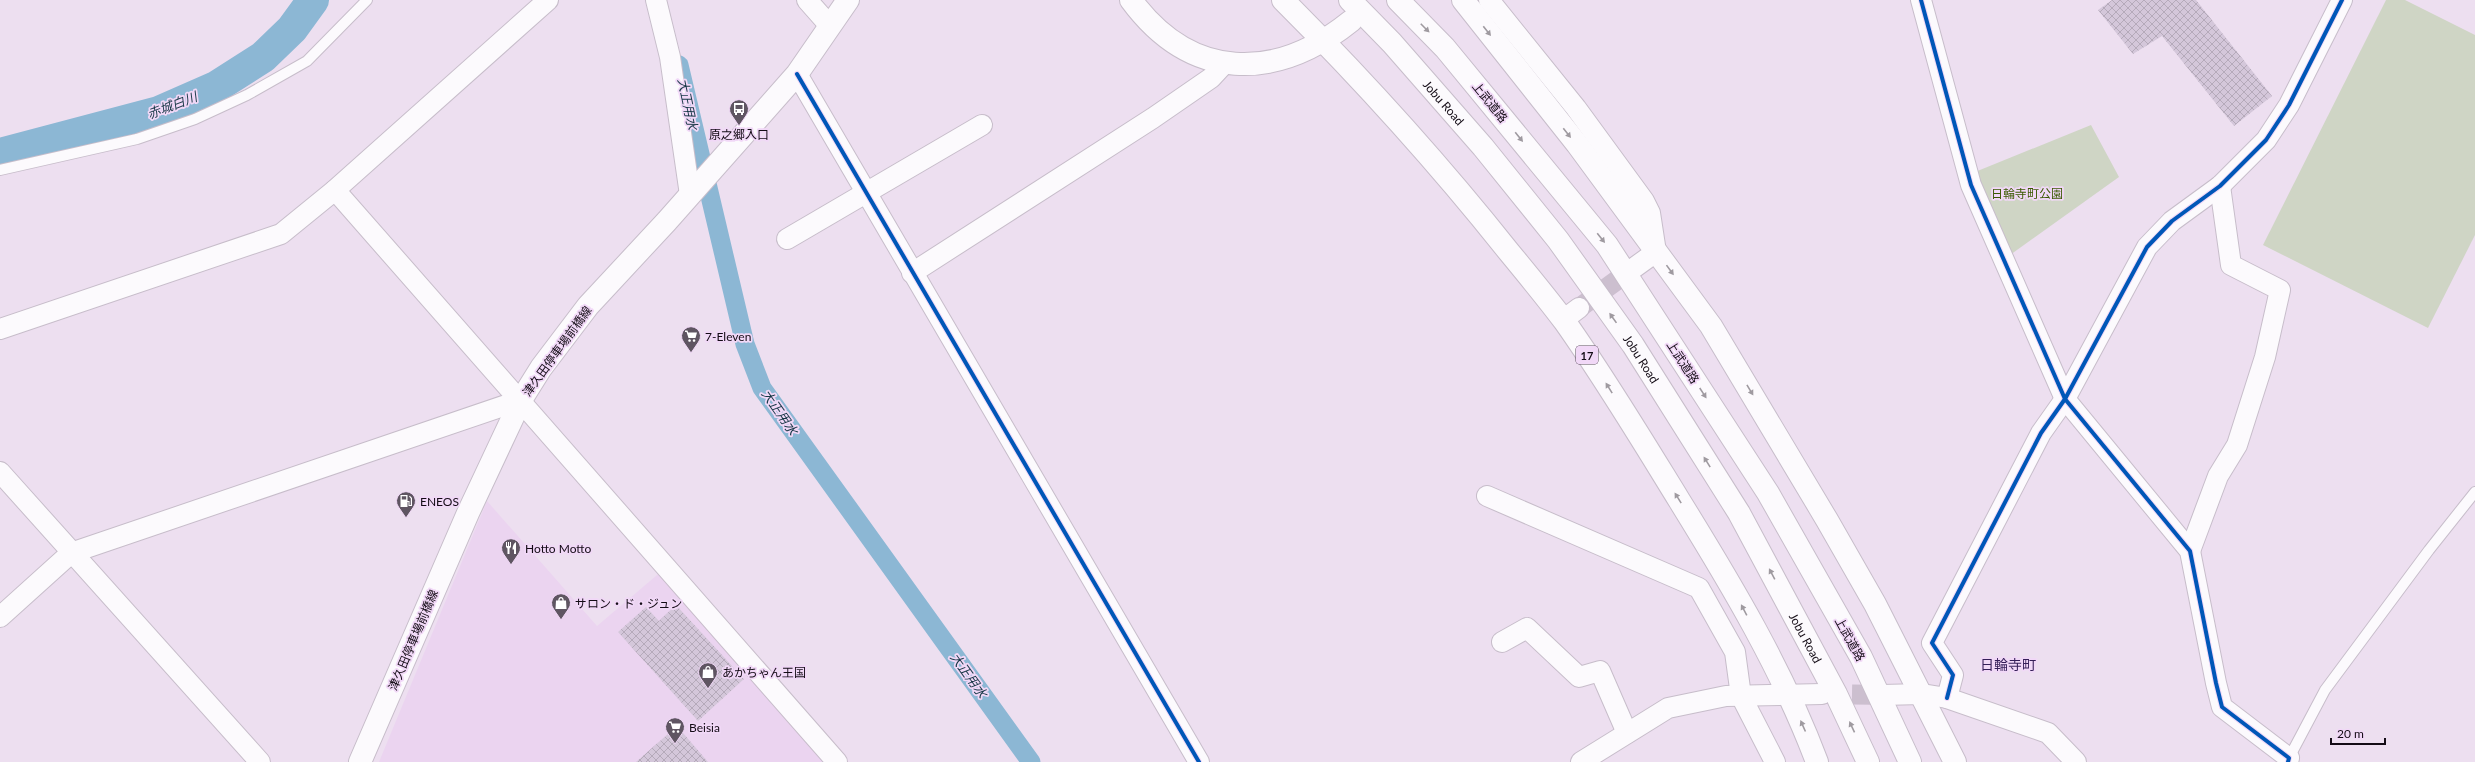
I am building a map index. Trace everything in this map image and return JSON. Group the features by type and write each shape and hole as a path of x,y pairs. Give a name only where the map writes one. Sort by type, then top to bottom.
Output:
{"main road":[{"name":"津久田停車場前橋線","path":"360,762 468,513 521,400 541,368 588,306 714,169 797,74 848,0"},
{"path":"1131,0 1156,30 1172,42 1205,59 1224,64 1271,62 1305,51 1324,41 1350,11"},
{"name":"17","path":"1283,0 1324,41 1415,141 1484,220 1571,314 1606,382 1730,584 1789,693 1817,762"},
{"name":"上武道路","path":"1398,0 1446,48 1607,245 1768,493 1861,657 1910,762"},
{"path":"1463,0 1577,144 1711,326 1811,493 1875,604 1922,694 1955,762"},
{"name":"Jobu Road","path":"1350,11 1392,43 1483,147 1558,240 1633,346 1739,513 1836,694 1868,762"}],"street":[{"path":"0,329 281,234 334,190 548,0"},
{"path":"656,0 670,57 692,193"},
{"path":"807,0 830,26"},
{"path":"1489,0 1576,108 1644,201 1650,213 1656,252 1631,270"},
{"path":"1921,0 1971,185 2065,399 2190,551 2222,707 2288,760"},
{"path":"1947,698 1953,675 1932,643 2041,433 2065,399 2148,246 2172,221 2220,186 2266,140 2288,105 2342,0"},
{"path":"912,273 1152,118 1211,78 1224,64"},
{"path":"797,74 1199,762"},
{"path":"787,239 982,125"},
{"path":"2190,551 2218,476 2237,445 2265,357 2280,290 2230,265 2220,186"},
{"path":"334,190 521,400 837,762"},
{"path":"0,616 71,553 521,400"},
{"path":"0,472 71,553 260,762"},
{"path":"1487,496 1699,588 1735,652 1741,696 1775,762"},
{"path":"1502,642 1527,628 1579,677 1600,671 1627,733"},
{"path":"1581,762 1668,708 1726,696 1789,693 1822,694"},
{"path":"1882,695 1922,694 1947,698 2048,733 2076,762"}],"lane":[{"path":"0,170 137,139 195,119 247,95 307,61 367,0"},
{"path":"2288,760 2325,690 2429,550 2475,492"}],"shaded area":[{"path":"487,501 597,626 663,570 829,762 379,762"}],"green space":[{"path":"2386,0 2405,0 2475,35 2475,235 2428,328 2263,245"},
{"name":"日輪寺町公園","path":"2091,125 2119,177 2010,255 1975,172"}],"building":[{"path":"2112,0 2196,0 2272,96 2234,126 2162,36 2133,54 2098,10"},
{"path":"676,605 744,679 698,721 618,632 646,607 659,621"},
{"name":"Beisia","path":"677,726 708,762 636,762"}],"waterway":[{"name":"赤城白川","path":"0,154 159,112 216,87 263,57 292,29 313,0"},
{"name":"大正用水","path":"679,65 745,344 762,388 1031,762"}],"tunnel":[{"path":"1351,21 1373,0"},
{"path":"1579,308 1631,270"},
{"path":"1822,694 1882,695"}],"cycle path":[{"path":"1921,0 1971,185 2065,399 2190,551 2222,707 2289,758 2288,762"},
{"path":"1947,698 1953,675 1932,643 2041,433 2065,399 2147,247 2172,221 2220,186 2266,140 2289,105 2342,0"},
{"path":"797,74 1199,762"}],"place":[{"name":"原之郷入口","path":"739,126"},
{"name":"7-Eleven","path":"691,353"},
{"name":"ENEOS","path":"406,518"},
{"name":"Hotto Motto","path":"511,565"},
{"name":"サロン・ド・ジュン","path":"561,620"},
{"name":"あかちゃん王国","path":"708,689"},
{"name":"Beisia","path":"675,744"}],"district":[{"name":"日輪寺町","path":"2008,664"}]}
